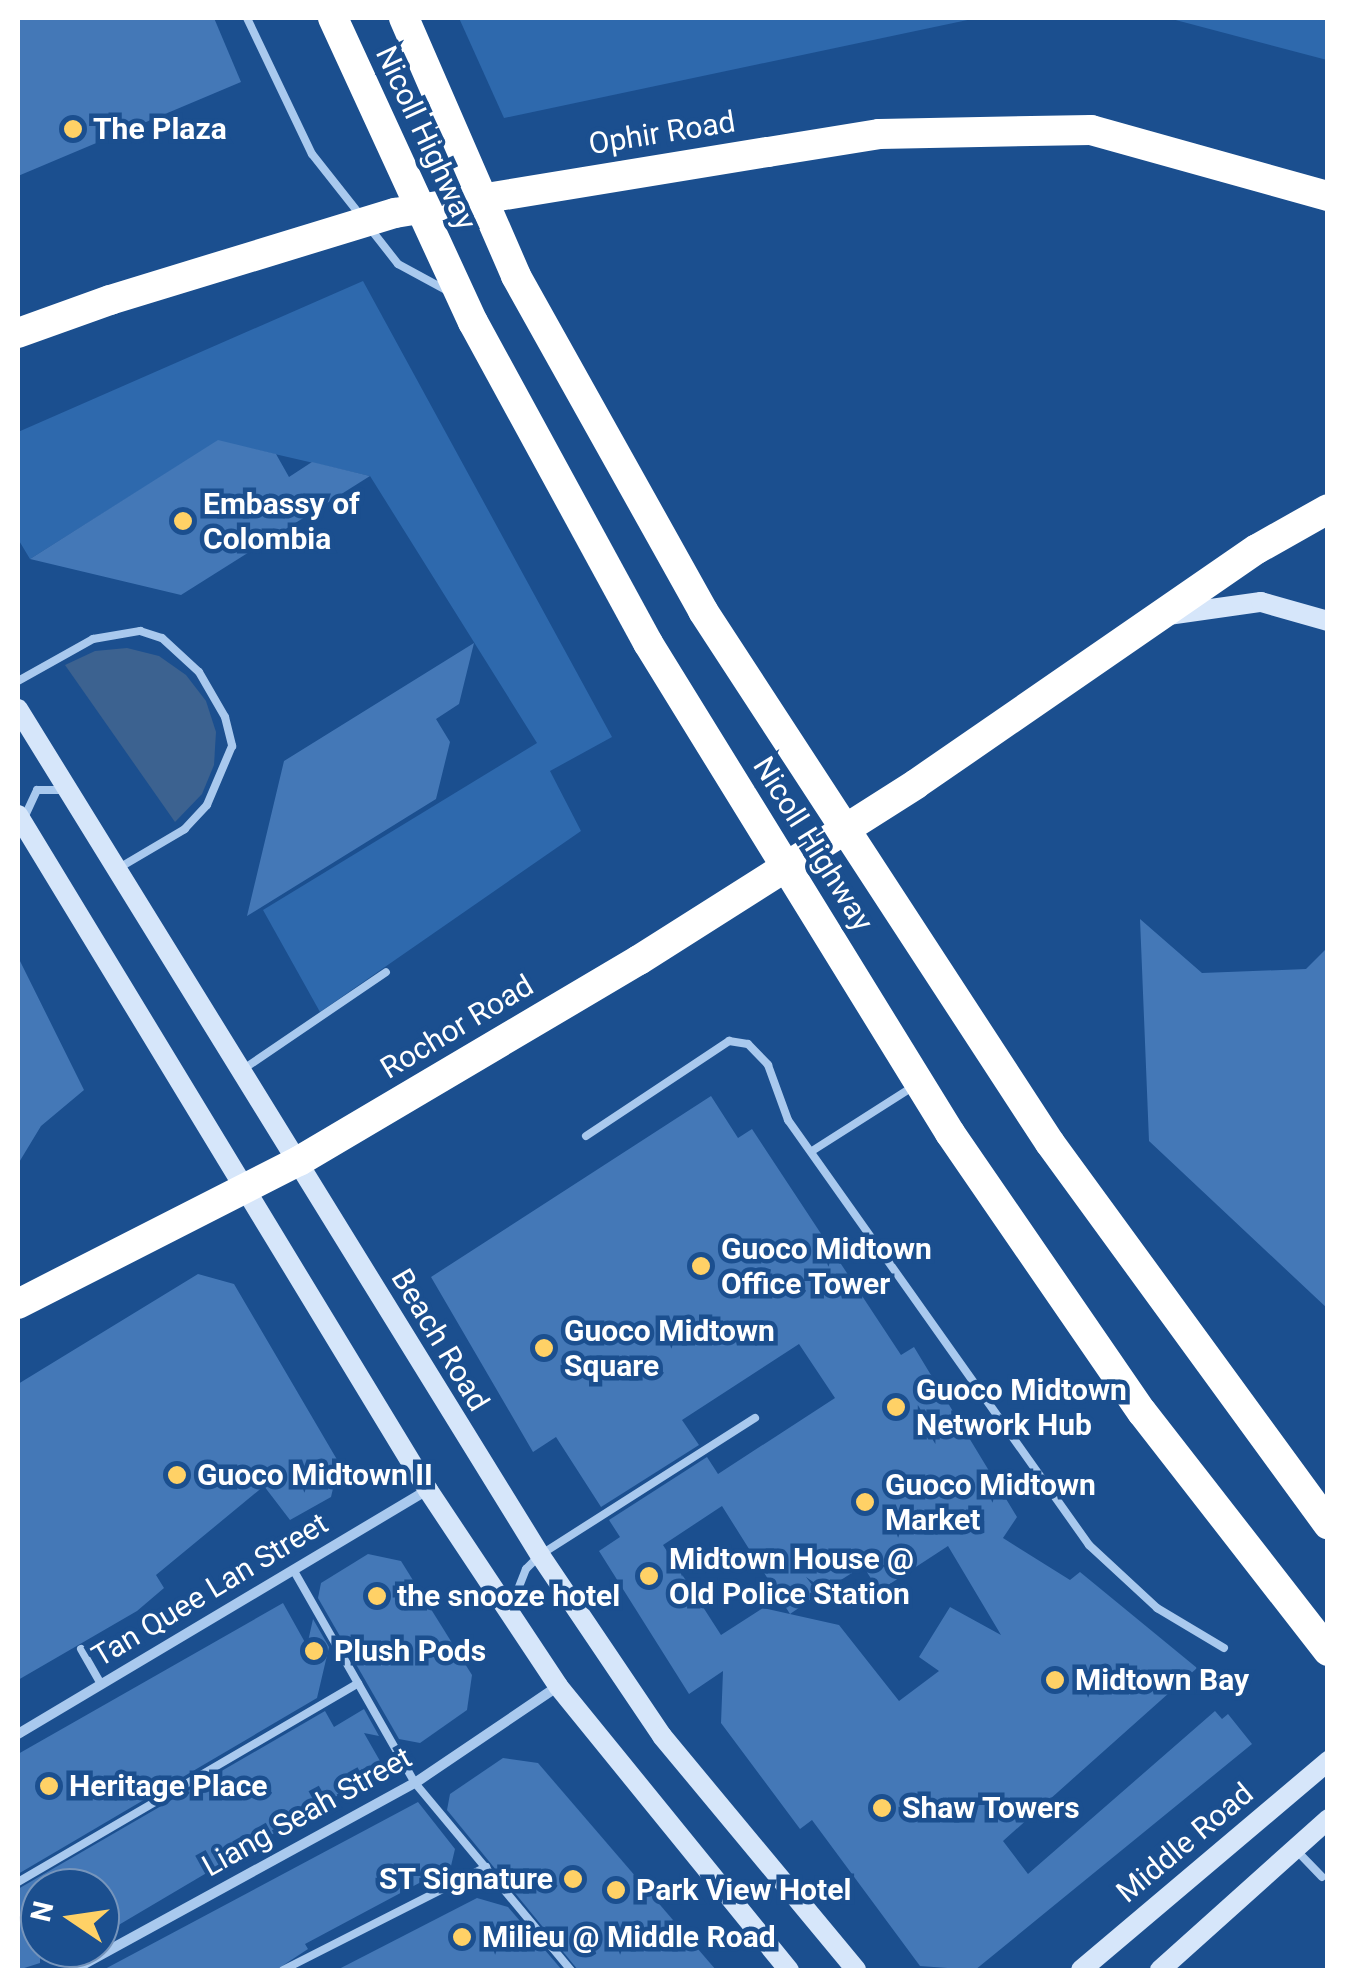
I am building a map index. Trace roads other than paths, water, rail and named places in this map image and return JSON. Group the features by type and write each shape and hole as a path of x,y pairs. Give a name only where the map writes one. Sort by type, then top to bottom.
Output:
{"highway":[{"name":"Nicoll Highway","path":"332,18 461,298 648,642 920,1083 1142,1412 1328,1651"},
{"name":"Nicoll Highway","path":"404,18 516,276 713,628 1105,1224 1328,1524"},
{"name":"Ophir Road","path":"18,333 110,300 395,213 879,134 1091,130 1328,196"},
{"name":"Rochor Road","path":"18,1304 299,1161 639,960 916,784 1257,549 1328,509"}],"main road":[{"path":"1166,615 1261,602 1328,621"},
{"name":"Beach Road","path":"18,708 540,1555 662,1736 856,1970"},
{"path":"20,819 428,1490 558,1686 788,1970"},
{"name":"Middle Road","path":"1081,1970 1328,1761"},
{"path":"1160,1970 1328,1819"}],"street":[{"name":"Tan Quee Lan Street","path":"18,1734 428,1490"},
{"name":"Liang Seah Street","path":"73,1970 415,1783 558,1686"}],"lane":[{"path":"247,18 312,154 398,264 461,298"},
{"path":"18,681 93,639 140,631 162,638 199,672 226,717 232,746 207,806 184,830 117,869"},
{"path":"20,819 37,790 68,790"},
{"path":"242,1070 386,972"},
{"path":"586,1136 728,1042 748,1044 768,1065 788,1120 1089,1544 1157,1608 1224,1648"},
{"path":"812,1151 920,1083"},
{"path":"510,1611 526,1569 540,1555 755,1418"},
{"path":"294,1571 415,1783 571,1970"},
{"path":"81,1649 101,1684"},
{"path":"18,1882 358,1683"},
{"path":"1295,1848 1322,1877"},
{"path":"283,1970 486,1868"}],"place":[{"name":"The Plaza","path":"73,129"},
{"name":"Embassy of Colombia","path":"183,521"},
{"name":"Guoco Midtown Office Tower","path":"701,1266"},
{"name":"Guoco Midtown Square","path":"544,1348"},
{"name":"Guoco Midtown Network Hub","path":"896,1407"},
{"name":"Guoco Midtown II","path":"177,1475"},
{"name":"Guoco Midtown Market","path":"865,1502"},
{"name":"Midtown House @ Old Police Station","path":"649,1576"},
{"name":"the snooze hotel","path":"377,1596"},
{"name":"Plush Pods","path":"314,1651"},
{"name":"Midtown Bay","path":"1055,1680"},
{"name":"Heritage Place","path":"49,1786"},
{"name":"Shaw Towers","path":"882,1808"},
{"name":"ST Signature","path":"573,1879"},
{"name":"Park View Hotel","path":"616,1890"},
{"name":"Milieu @ Middle Road","path":"462,1937"}]}
